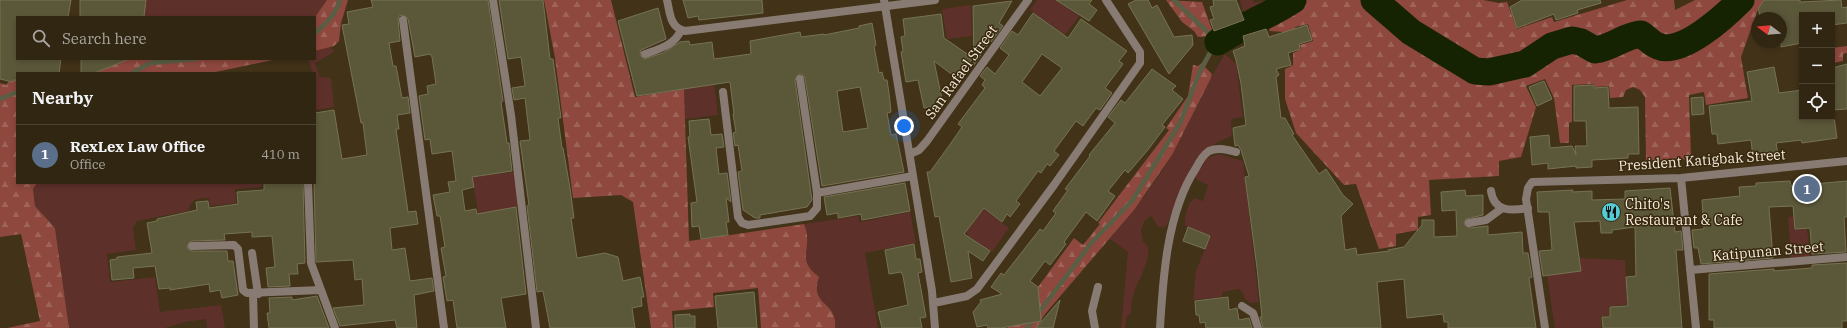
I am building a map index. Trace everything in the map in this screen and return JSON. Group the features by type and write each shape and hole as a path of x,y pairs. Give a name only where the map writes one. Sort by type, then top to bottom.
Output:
{"street":[{"path":"493,0 512,126 536,328"},
{"path":"667,0 672,22 681,30 693,31 884,3 935,0"},
{"name":"San Rafael Street","path":"910,154 919,150 927,141 1028,0"},
{"path":"934,303 967,296 977,289 1054,185 1137,68 1141,59 1140,52 1106,0"},
{"path":"884,3 934,303 935,328"},
{"path":"403,20 444,328"},
{"path":"645,54 676,40 681,30"},
{"path":"723,92 738,216 742,223 748,225 810,216 817,208 817,194 800,79"},
{"path":"1160,328 1163,284 1173,224 1186,187 1192,174 1208,152 1215,149 1225,149 1236,152"},
{"name":"President Katigbak Street","path":"1528,208 1527,192 1530,185 1535,181 1681,178 1847,161"},
{"path":"817,194 913,176"},
{"path":"1681,178 1696,328"},
{"path":"308,184 311,263 335,328"},
{"path":"1491,191 1495,203 1501,209 1514,210 1528,208 1545,328"},
{"path":"1469,223 1486,220 1501,209"},
{"path":"192,246 234,245 238,249 243,290 247,293 256,294 320,290"},
{"path":"252,253 256,294 254,328"},
{"name":"Katipunan Street","path":"1690,270 1847,257"},
{"path":"1095,328 1092,311 1098,287"},
{"path":"1242,306 1253,313 1258,328"}],"shaded area":[{"path":"146,0 327,0 316,16 144,16"},
{"path":"1037,0 1055,0 1079,16 1065,35 1030,10"},
{"path":"1240,0 1253,0 1253,3 1267,0 1264,5 1245,19"},
{"path":"971,5 972,36 947,39 942,9"},
{"path":"331,47 334,52 315,63 320,77 331,78 334,107 316,110 316,72 313,72 308,60 316,60 316,51"},
{"path":"1225,54 1236,64 1243,117 1231,119 1232,136 1217,142 1196,161 1183,184 1167,225 1164,228 1157,226 1152,216 1145,220 1141,230 1143,242 1148,246 1147,259 1133,296 1130,315 1127,316 1125,328 1121,328 1128,252 1110,239 1143,198 1166,165"},
{"path":"714,85 718,115 685,119 684,89"},
{"path":"1219,154 1243,161 1259,302 1250,303 1244,298 1243,293 1239,289 1223,292 1221,297 1193,300 1196,271 1210,236 1185,225 1185,218 1188,207 1194,198 1203,201 1208,185 1196,179 1196,175 1207,158"},
{"path":"514,172 518,203 517,207 489,212 479,217 472,177"},
{"path":"36,184 262,184 262,187 235,189 236,203 210,206 209,198 202,198 193,202 188,211 137,221 133,228 136,250 107,254 110,282 155,277 160,312 221,305 225,328 207,328 206,319 185,322 165,328 69,328 55,228 35,206 33,189"},
{"path":"984,209 1009,228 992,252 968,236 967,231"},
{"path":"910,212 916,243 865,253 878,328 835,328 834,315 818,295 817,287 819,277 810,269 806,261 807,236 804,224 858,216 860,222"},
{"path":"1794,216 1795,229 1807,229 1810,256 1791,258 1788,217"},
{"path":"1580,258 1625,260 1627,305 1609,306 1609,316 1601,316 1601,328 1555,328 1547,275 1581,271"}],"green space":[{"path":"327,0 348,0 341,23 339,41 334,46 316,51 316,16"},
{"path":"544,0 611,0 635,97 684,89 689,241 804,224 807,236 806,261 810,269 819,277 817,287 818,295 834,315 835,328 761,328 758,288 713,293 714,307 672,311 673,328 651,328 633,202 621,195 573,198 555,58"},
{"path":"1166,0 1202,2 1214,35 1218,38 1233,30 1269,0 1483,0 1499,3 1507,2 1517,29 1552,17 1554,22 1627,0 1674,0 1675,10 1695,0 1764,0 1757,12 1751,12 1751,29 1741,57 1748,98 1706,105 1704,92 1689,95 1691,159 1646,161 1645,97 1640,90 1633,87 1626,90 1623,97 1610,98 1609,86 1595,87 1594,84 1572,85 1572,122 1569,123 1569,143 1560,143 1554,98 1545,79 1526,86 1536,107 1521,157 1499,161 1499,176 1429,180 1431,215 1418,217 1418,230 1396,234 1396,246 1379,249 1356,184 1344,185 1296,133 1285,99 1285,69 1293,65 1293,53 1301,49 1300,45 1313,41 1308,24 1295,27 1297,33 1270,31 1266,23 1257,27 1230,45 1216,47 1205,67 1212,74 1211,78 1172,155 1134,210 1045,314 1036,328 1007,328 1039,302 1038,287 1074,238 1083,245 1169,130 1166,128 1188,96 1193,65 1198,66 1203,62 1212,45 1207,36 1198,37 1194,31 1182,22"},
{"path":"1847,46 1847,53 1843,54 1843,61 1835,63 1835,48"},
{"path":"126,60 272,60 216,72 96,72"},
{"path":"13,80 16,80 16,184 36,184 33,189 35,206 55,228 69,328 7,328 40,321 21,234 0,237 0,83 6,85 9,81 13,82"}],"building":[{"path":"0,0 71,0 68,16 16,16 16,60 61,60 59,72 16,72 16,80 13,80 13,82 0,79"},
{"path":"80,0 146,0 144,16 80,16"},
{"path":"371,0 488,0 503,101 501,102 507,143 509,143 512,171 472,177 474,187 462,190 465,211 476,209 477,214 516,207 526,294 501,298 506,328 457,328 453,300 447,301 443,277 446,276 441,248 445,247 440,216 437,216 433,195 450,192 448,182 456,181 452,151 432,154 430,139 425,140 419,96 428,94 427,86 436,84 432,57 430,54 415,57 408,19 403,15 399,16 398,20 400,41 389,43 393,66 396,66 402,98 408,97 410,113 397,115 399,129 396,129 408,212 416,211 418,224 390,228 392,250 405,248 410,281 432,278 434,291 414,295 417,328 397,328 395,320 340,326 333,308 364,305 362,279 355,280 353,260 316,262 314,184 316,184 316,113 334,110 342,159 367,155 363,123 361,123 342,25 349,24 347,12 373,7"},
{"path":"499,0 543,0 550,59 553,59 561,118 558,118 570,188 574,218 571,218 577,258 605,253 618,257 623,281 640,277 644,297 641,297 642,306 632,308 635,328 550,328 543,291 537,292 527,206 529,205 520,141 530,140 525,98 514,100 512,88 525,86 521,57 508,59"},
{"path":"683,0 762,0 763,13 699,20 698,16 688,18"},
{"path":"1056,0 1092,0 1089,4 1097,10 1089,21"},
{"path":"1136,0 1148,0 1152,8 1157,5 1174,37 1192,35 1193,45 1169,74 1128,4"},
{"path":"1213,0 1236,0 1244,20 1214,31 1210,20 1214,19 1210,7 1214,6"},
{"path":"1522,0 1600,0 1601,3 1577,10 1578,13 1556,20 1554,14 1517,28 1510,7"},
{"path":"1764,0 1800,0 1800,2 1841,0 1842,8 1847,7 1847,23 1835,25 1835,12 1799,12 1799,44 1787,46 1787,12 1759,12 1758,9"},
{"path":"1012,1 999,23 1003,26 991,42 990,41 974,65 973,6"},
{"path":"658,8 666,39 641,50 640,55 644,59 663,53 680,42 689,41 690,45 712,42 714,59 751,54 750,41 800,32 801,37 824,35 859,28 859,26 872,23 876,45 874,46 879,73 882,72 884,80 887,80 891,112 887,113 891,135 896,134 904,172 822,186 805,78 802,74 799,74 795,80 812,200 807,207 760,215 760,218 755,218 743,210 738,172 742,171 738,145 735,146 733,133 736,132 730,82 637,96 618,21","holes":["860,87 868,128 843,132 837,91"]},
{"path":"1033,13 1068,38 1081,19 1127,51 1119,61 1123,64 1105,88 1112,93 1100,110 1096,108 1083,126 1076,121 1054,151 1059,155 1050,166 1047,164 1041,173 1038,171 1016,201 1020,204 1010,217 1007,214 1002,222 984,208 964,234 990,251 983,261 968,251 972,278 951,282 939,216 935,217 927,172 930,172 951,143 962,127 958,124 985,88 982,85 985,80 980,76 987,67 995,74 1009,55 1000,48 1012,31 1018,35","holes":["1042,54 1062,68 1040,96 1022,82"]},
{"path":"941,14 944,38 973,58 958,79 934,61 943,104 924,108 918,80 906,82 901,52 903,51 901,37 905,36 903,19"},
{"path":"1307,25 1312,40 1299,44 1300,49 1288,53 1291,65 1276,69 1279,75 1276,77 1281,118 1285,118 1294,134 1292,135 1319,174 1326,169 1343,195 1353,204 1341,216 1345,250 1356,248 1357,255 1389,251 1388,250 1404,247 1422,225 1422,220 1434,220 1434,237 1457,236 1456,210 1442,211 1441,192 1465,190 1466,196 1483,195 1483,215 1466,219 1464,224 1470,228 1488,226 1488,235 1522,232 1523,253 1528,253 1532,277 1529,278 1536,328 1448,328 1448,322 1444,322 1443,314 1407,318 1404,279 1377,282 1381,328 1263,328 1260,317 1262,317 1257,268 1245,177 1249,176 1241,150 1238,145 1235,146 1233,128 1246,125 1241,84 1233,51 1245,46 1243,36 1266,29 1269,37"},
{"path":"81,60 127,60 97,72 81,72"},
{"path":"1847,64 1847,109 1835,110 1835,67"},
{"path":"1774,67 1779,93 1799,90 1799,120 1834,120 1837,138 1802,143 1801,140 1776,143 1778,154 1753,158 1751,140 1718,144 1717,134 1712,134 1709,106 1752,101 1747,72"},
{"path":"1152,69 1176,86 1172,90 1183,99 1162,125 1165,127 1147,151 1128,173 1125,170 1108,191 1115,196 1097,221 1086,212 1064,242 1066,244 1050,265 1045,261 1030,281 1038,287 1041,321 1001,328 988,328 987,325 977,327 973,312 981,302 980,300 1002,294 991,287 1001,273 1004,275 1040,229 1043,231 1056,213 1053,211 1068,190 1065,189 1090,156 1089,155 1115,123 1108,117 1121,100 1125,103"},
{"path":"1544,81 1552,99 1537,106 1529,87"},
{"path":"1594,85 1594,88 1608,87 1609,108 1638,107 1639,154 1628,154 1628,158 1592,160 1592,167 1576,168 1576,166 1548,169 1548,163 1532,165 1530,137 1549,135 1550,148 1572,146 1576,155 1575,146 1587,146 1586,121 1574,121 1574,86"},
{"path":"1703,97 1704,114 1692,115 1691,98"},
{"path":"709,119 711,135 722,134 724,147 716,148 719,174 727,173 731,202 726,198 729,222 726,222 728,235 701,239 699,226 692,227 691,203 697,202 688,137 690,137 689,121"},
{"path":"1790,181 1791,186 1847,181 1847,217 1844,217 1846,252 1812,254 1810,228 1795,229 1793,206 1769,207 1773,258 1701,264 1698,248 1694,248 1692,230 1704,229 1702,200 1740,196 1739,187 1756,186 1756,183"},
{"path":"905,183 910,211 862,220 861,214 838,218 838,213 827,215 824,197"},
{"path":"264,184 303,184 305,263 297,264 298,274 289,274 290,286 268,287 266,268 275,267 272,236 252,237 252,232 224,234 225,240 191,241 187,246 188,249 192,251 227,251 228,261 233,261 238,295 222,298 220,290 210,292 209,284 170,290 170,288 159,289 155,266 133,268 134,278 112,280 110,260 117,259 117,257 152,253 147,223 157,221 157,219 197,210 196,202 208,201 209,208 238,204 237,192 264,190"},
{"path":"1670,188 1675,232 1681,231 1683,250 1676,250 1682,328 1603,328 1602,317 1610,317 1610,307 1628,306 1626,277 1636,276 1635,227 1612,230 1612,233 1601,233 1600,221 1574,222 1581,271 1543,276 1539,251 1552,250 1549,212 1538,212 1537,192 1573,190 1572,192 1592,191 1592,200 1625,199 1625,191"},
{"path":"1188,227 1210,236 1205,249 1183,241"},
{"path":"914,244 916,259 920,259 922,272 918,273 926,317 920,318 922,328 882,328 878,312 908,305 903,276 901,272 889,274 885,250"},
{"path":"1847,263 1847,321 1842,321 1842,328 1714,328 1714,320 1709,320 1709,274 1774,269 1774,271 1812,268 1812,265"},
{"path":"754,292 757,328 718,328 715,296"},
{"path":"317,296 329,328 269,328 267,313 270,313 269,298 292,297 292,300"},
{"path":"1228,297 1229,310 1237,308 1239,320 1249,318 1252,328 1206,328 1205,322 1200,323 1199,315 1196,315 1195,301"},
{"path":"1060,300 1053,328 1036,328"},
{"path":"690,314 690,316 695,316 695,328 675,328 675,315"}],"waterway":[{"path":"316,32 336,10 340,0"},
{"path":"1027,328 1092,242 1132,201 1180,123 1200,71 1213,47 1218,42 1174,0"},
{"path":"1218,42 1293,0"},
{"path":"1374,0 1411,32 1475,71 1489,72 1525,64 1552,46 1572,40 1581,42 1595,50 1608,47 1629,37 1641,34 1658,46 1668,48 1679,46 1702,33 1741,0"},
{"path":"134,72 150,63 184,60"},
{"path":"0,99 16,92"}],"place":[{"name":"RexLex Law Office","path":"1807,189"},
{"name":"Chito's Restaurant & Cafe","path":"1611,212"}]}
